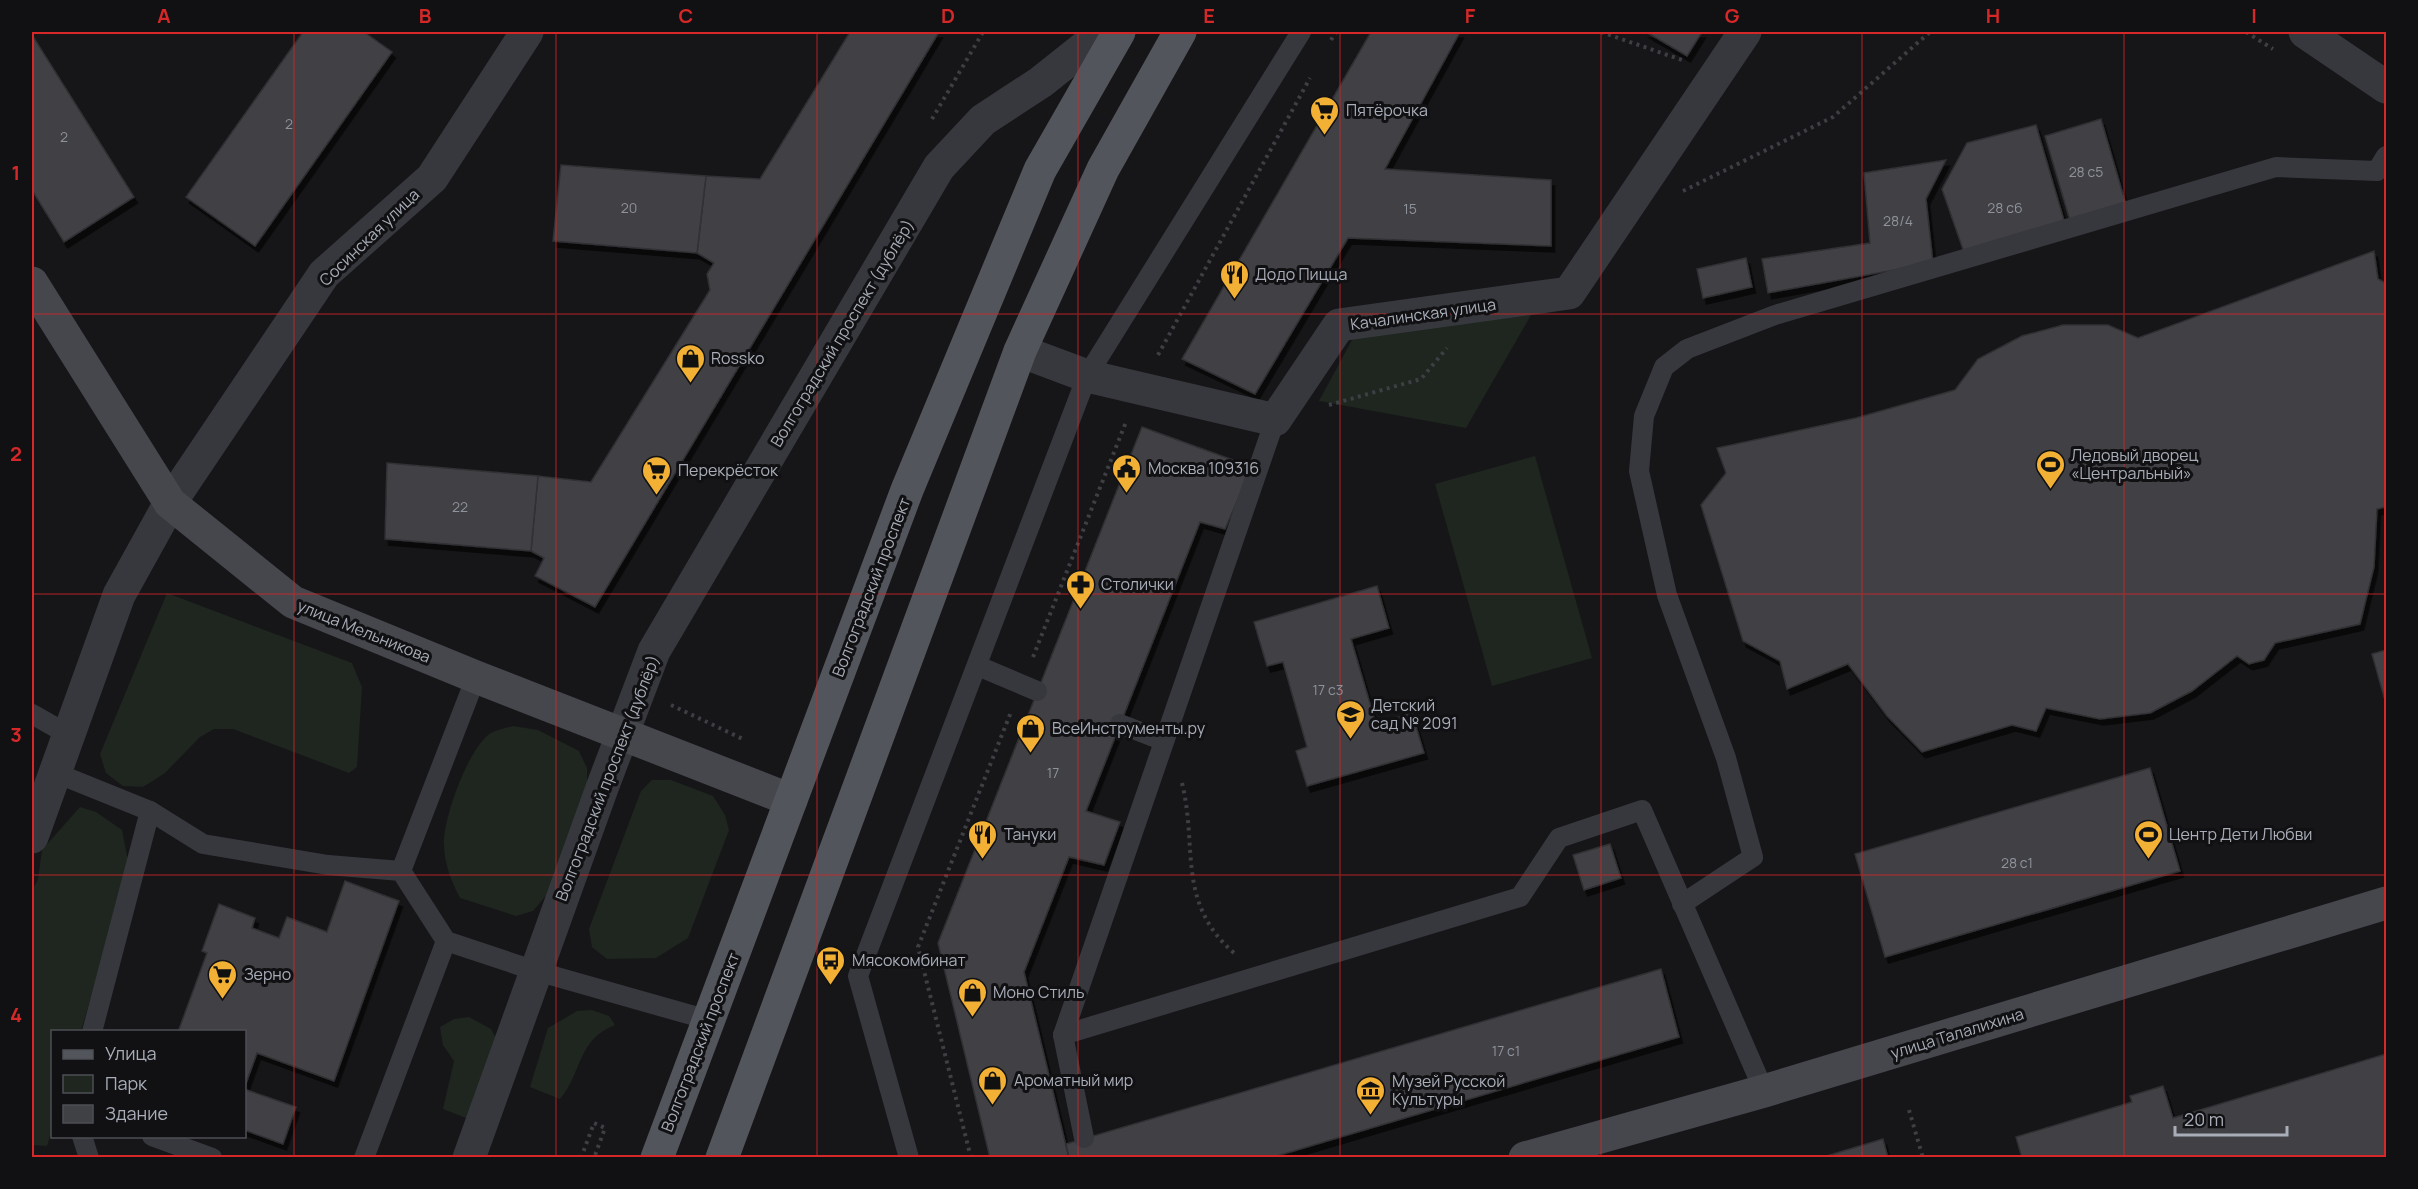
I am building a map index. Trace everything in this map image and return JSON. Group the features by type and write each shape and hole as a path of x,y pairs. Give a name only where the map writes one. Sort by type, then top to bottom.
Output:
{"main road":[{"name":"Волгоградский проспект","path":"657,1158 907,490 1035,181 1119,32"},
{"path":"722,1158 1020,351 1103,169 1180,32"}],"street":[{"name":"Сосинская улица","path":"32,837 119,595 170,503 324,274 432,178 527,32"},
{"name":"Волгоградский проспект (дублёр)","path":"470,1158 654,651 939,168 983,120 1041,82 1086,47 1100,32"},
{"name":"Качалинская улица","path":"1275,420 1339,325 1569,293 1745,32"},
{"path":"2305,32 2386,87"},
{"name":"улица Мельникова","path":"32,284 170,503 293,602 476,677 791,800"},
{"path":"1020,351 1087,376 1275,420"},
{"name":"улица Талалихина","path":"1526,1158 1764,1091 2386,903"}],"lane":[{"path":"909,1158 858,976 1087,376 1301,32"},
{"path":"1682,904 1753,857 1726,758 1667,595 1639,471 1644,416 1664,367 1687,349 1775,315 2276,167 2377,171 2386,156"},
{"path":"1084,1138 1063,1035 1275,420"},
{"path":"978,666 1029,688"},
{"path":"401,871 476,677"},
{"path":"32,714 69,735"},
{"path":"1120,724 1164,741"},
{"path":"56,773 150,812 203,844 328,865 401,871"},
{"path":"1063,1035 1520,897 1559,838 1642,810 1764,1091"},
{"path":"93,1030 150,812"},
{"path":"401,871 446,941 536,971 709,1020"},
{"path":"364,1158 446,941"},
{"path":"82,1138 90,1157"},
{"path":"155,1138 212,1158"}],"path":[{"path":"1330,42 1336,32"},
{"path":"1600,32 1719,72"},
{"path":"1676,195 1833,117 1930,32"},
{"path":"970,1158 918,947 1029,688 1139,389 1313,74"},
{"path":"1275,420 1421,379 1448,347"},
{"path":"638,690 746,741"},
{"path":"1164,741 1178,764 1186,799 1190,866 1195,891 1206,921 1219,940 1260,976"},
{"path":"1910,1110 1923,1158"},
{"path":"581,1158 594,1123 605,1128 594,1158"}],"green space":[{"path":"1531,315 1466,428 1319,401 1353,338"},
{"path":"1535,456 1592,658 1492,686 1435,484"},
{"path":"167,593 352,663 362,687 357,767 349,773 233,729 214,729 200,737 165,773 143,787 123,786 106,773 100,754"},
{"path":"513,726 538,730 579,751 587,768 587,790 549,892 533,911 516,916 460,898 449,873 444,846 447,819 452,802 474,752 491,733"},
{"path":"652,780 671,780 713,796 725,815 729,830 688,938 656,958 607,959 592,947 589,929 641,791"},
{"path":"80,807 96,812 122,830 129,866 81,1030 51,1030 51,1132 47,1146 32,1145 32,890 38,880 42,850"},
{"path":"592,1010 609,1016 615,1025 603,1031 587,1048 560,1099 530,1087 548,1028 577,1011"},
{"path":"469,1017 491,1029 496,1038 471,1120 443,1109 454,1061 443,1045 440,1027 454,1019"}],"building":[{"path":"303,32 364,32 392,52 255,246 186,197"},
{"name":"Rossko","path":"850,32 939,32 595,607 535,576 544,558 531,551 538,476 591,482 710,290 707,274 714,263 697,253 706,176 760,179"},
{"path":"1371,32 1460,32 1385,169 1551,180 1551,246 1348,238 1255,394 1182,359"},
{"path":"1646,32 1702,32 1687,56"},
{"path":"32,35 134,197 64,242 32,190"},
{"path":"2101,119 2127,208 2071,224 2045,136"},
{"path":"2036,125 2066,227 1966,258 1942,189 1967,143"},
{"path":"1946,160 1926,199 1933,263 1768,293 1762,259 1870,243 1864,173"},
{"path":"561,165 706,176 697,253 553,241"},
{"name":"Ледовый дворец «Центральный»","path":"2374,251 2378,279 2386,283 2386,507 2377,509 2374,567 2360,624 2275,643 2264,660 2249,664 2237,656 2192,691 2150,713 2100,719 2046,708 2036,731 2012,725 1922,752 1887,716 1848,664 1787,689 1780,661 1743,641 1701,505 1726,473 1717,448 1856,418 1955,390 1978,359 2022,336 2063,325 2108,325 2138,338"},
{"path":"1746,258 1752,287 1703,298 1697,269"},
{"path":"1142,427 1252,467 1225,529 1200,522 1086,811 1120,822 1104,865 1069,857 1024,972 1069,1158 990,1158 938,943"},
{"path":"387,463 538,476 531,551 385,539"},
{"path":"1377,586 1389,628 1351,639 1376,724 1412,713 1424,753 1307,786 1296,751 1307,747 1283,662 1267,666 1254,622"},
{"path":"2386,650 2386,704 2372,654"},
{"path":"2150,768 2180,871 1885,957 1855,854"},
{"path":"1610,844 1621,878 1584,890 1573,855"},
{"path":"345,881 399,901 334,1081 257,1053 246,1083 246,1030 179,1030 207,953 202,951 219,904 255,918 252,928 279,938 287,917 327,932"},
{"path":"1661,969 1679,1037 1270,1158 1069,1158 1066,1144"},
{"path":"2386,1054 2386,1158 2022,1158 2016,1137 2132,1102 2130,1096 2163,1086 2173,1118"},
{"path":"246,1090 296,1107 283,1144 246,1131"},
{"path":"1883,1139 1888,1158 1820,1158"}],"place":[{"name":"Пятёрочка","path":"1325,136"},
{"name":"Додо Пицца","path":"1234,300"},
{"name":"Rossko","path":"690,384"},
{"name":"Ледовый дворец «Центральный»","path":"2050,490"},
{"name":"Москва 109316","path":"1127,494"},
{"name":"Перекрёсток","path":"657,496"},
{"name":"Столички","path":"1080,610"},
{"name":"Детский сад № 2091","path":"1350,740"},
{"name":"ВсеИнструменты.ру","path":"1031,754"},
{"name":"Тануки","path":"983,860"},
{"name":"Центр Дети Любви","path":"2148,860"},
{"name":"Мясокомбинат","path":"831,986"},
{"name":"Зерно","path":"223,1000"},
{"name":"Моно Стиль","path":"972,1018"},
{"name":"Ароматный мир","path":"993,1106"},
{"name":"Музей Русской Культуры","path":"1371,1116"}]}
